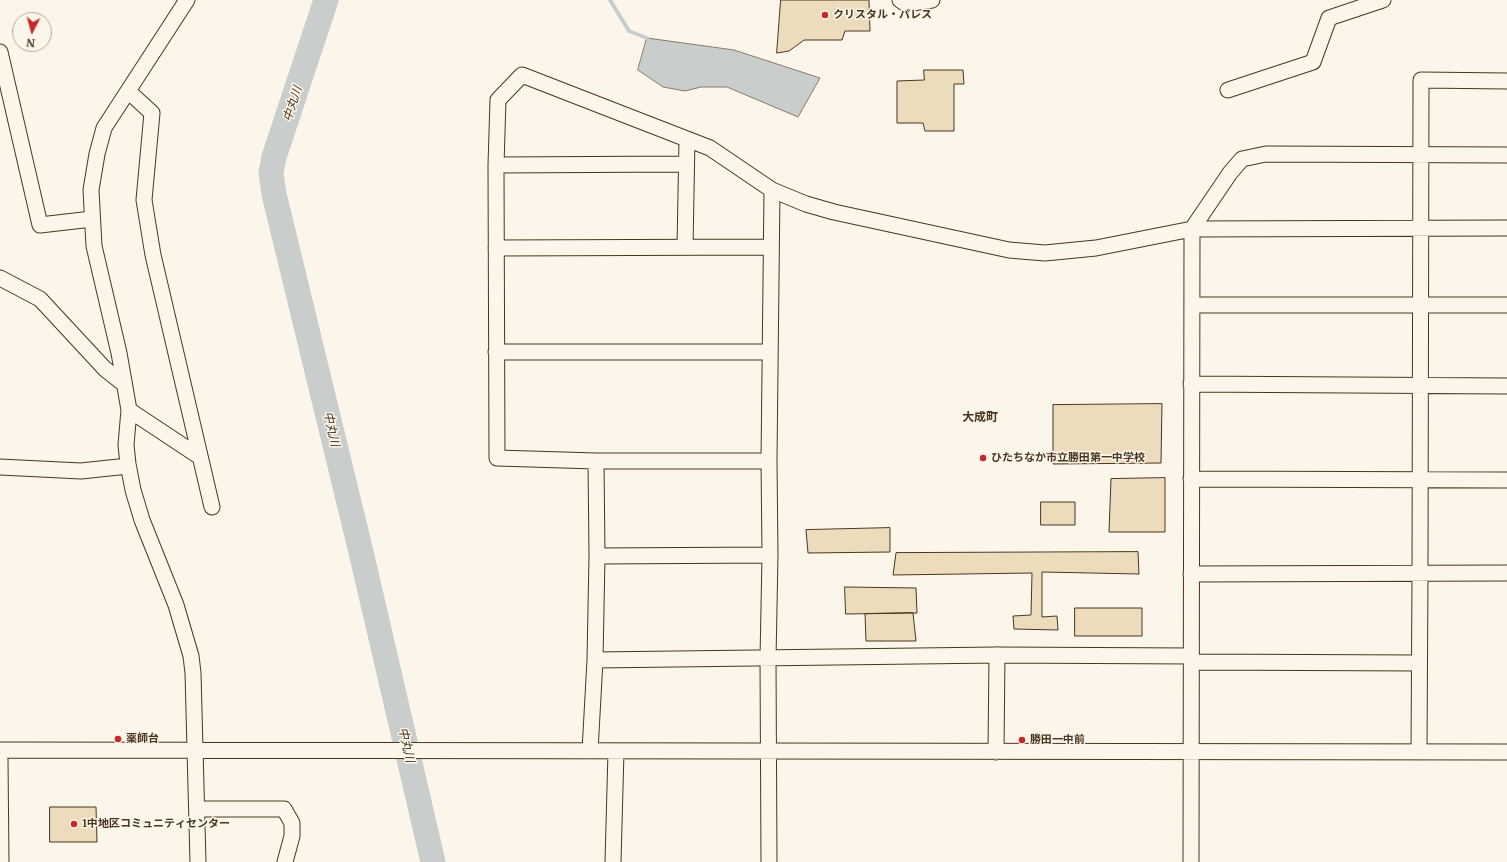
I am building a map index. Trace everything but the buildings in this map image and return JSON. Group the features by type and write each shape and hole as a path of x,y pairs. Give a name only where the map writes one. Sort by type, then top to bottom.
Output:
{"street":[{"path":"187,0 104,128 96,154 91,190 94,246 119,353 128,410 126,445 128,466 133,490 142,520 176,605 191,656 193,674 198,862"},
{"path":"900,0 906,4 932,0"},
{"path":"1228,90 1313,62 1329,18 1382,0"},
{"path":"0,52 40,225 92,219"},
{"path":"769,461 496,458 496,165 498,100 522,76 710,148 772,190 806,204 834,212 1009,250 1045,253 1096,248 1192,229 1420,227 1507,228"},
{"path":"1419,752 1421,80 1507,81"},
{"path":"128,91 152,113 144,200 153,255 212,507"},
{"path":"685,247 687,139"},
{"path":"1191,862 1192,229 1230,173 1242,159 1266,154 1507,155"},
{"path":"496,165 686,164"},
{"path":"768,862 770,247 772,190"},
{"path":"496,248 770,247"},
{"path":"0,278 40,298 105,369 124,384"},
{"path":"1192,305 1507,305"},
{"path":"496,352 770,352"},
{"path":"1191,384 1507,386"},
{"path":"128,410 200,457"},
{"path":"590,751 595,660 597,556 596,460"},
{"path":"0,467 81,471 128,466"},
{"path":"1191,479 1507,480"},
{"path":"597,556 770,555"},
{"path":"1191,574 1507,573"},
{"path":"595,660 996,655 1420,663"},
{"path":"996,655 996,752"},
{"path":"0,750 1507,752"},
{"path":"613,862 616,752"},
{"path":"0,759 2,862"},
{"path":"197,810 284,808 292,823 292,836 285,862"}],"shaded area":[{"path":"647,38 734,50 820,78 798,117 727,87 701,87 685,91 663,87 638,70"}],"waterway":[{"name":"中丸川","path":"326,0 274,157 271,173 274,194 361,552 433,862"},
{"path":"610,0 629,31 647,38"}],"place":[{"name":"クリスタル・パレス","path":"825,15"},
{"name":"ひたちなか市立勝田第一中学校","path":"983,458"},
{"name":"薬師台","path":"118,739"},
{"name":"勝田一中前","path":"1022,740"},
{"name":"1中地区コミュニティセンター","path":"74,824"}],"district":[{"name":"大成町","path":"980,418"}]}
